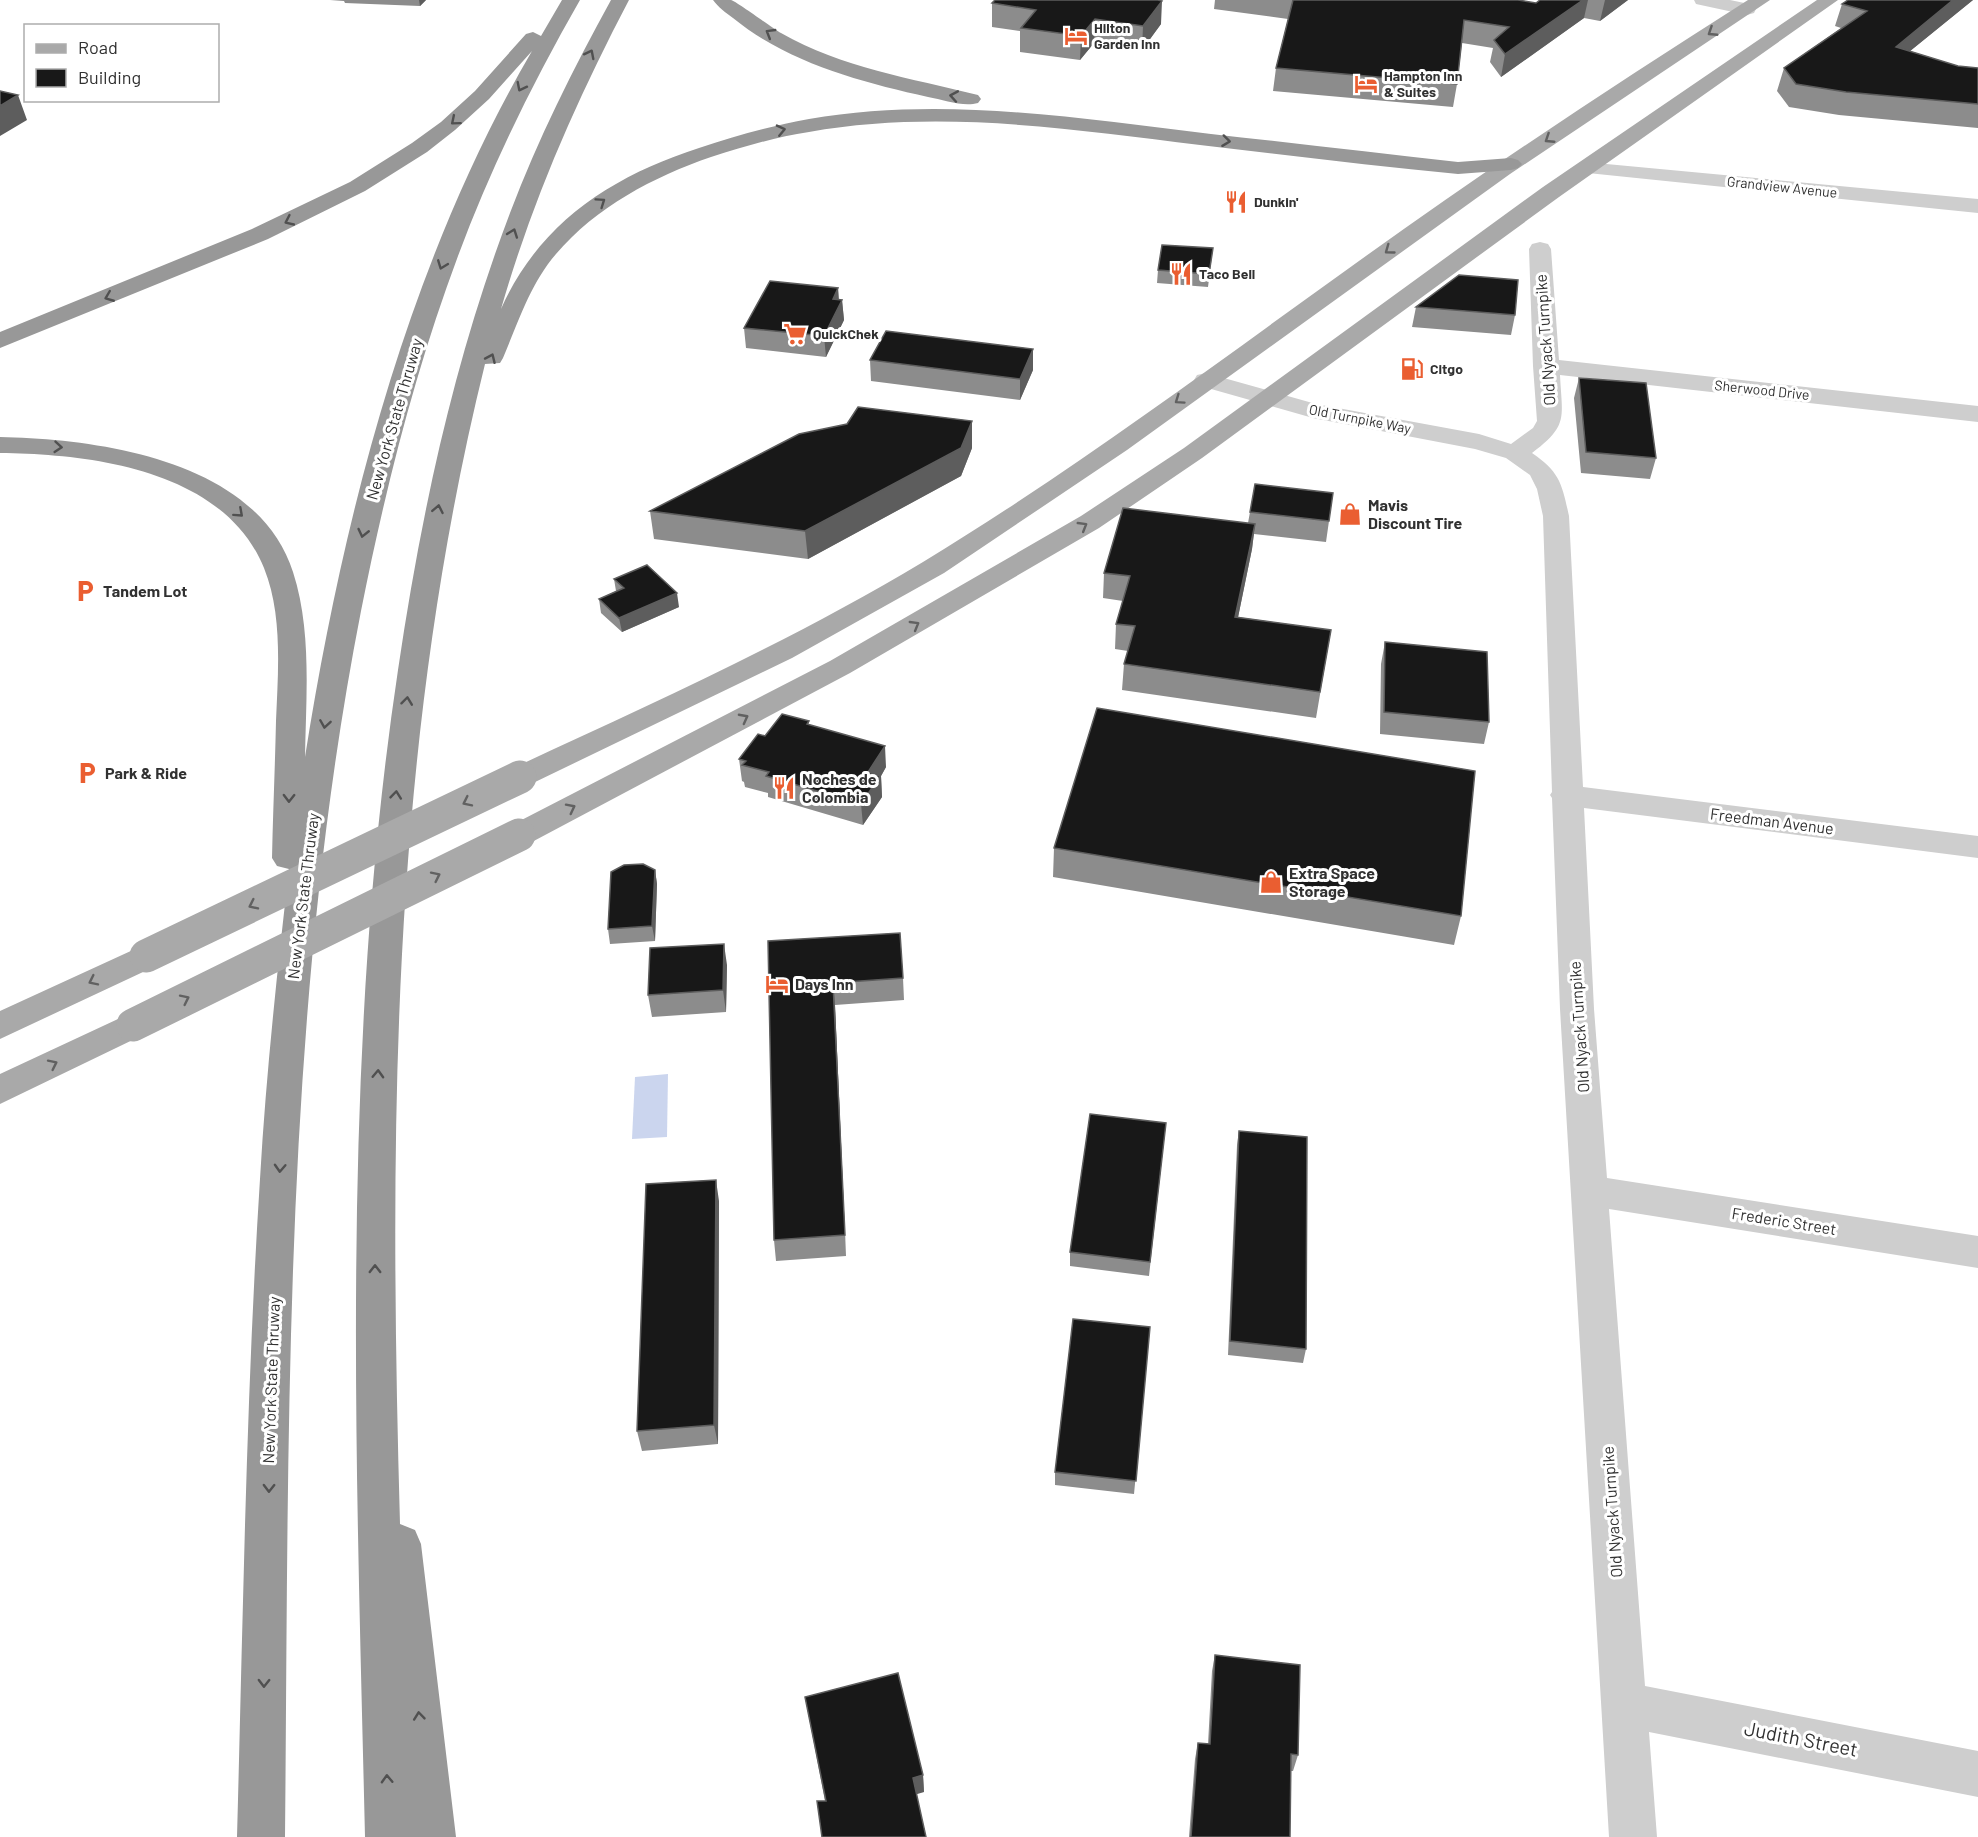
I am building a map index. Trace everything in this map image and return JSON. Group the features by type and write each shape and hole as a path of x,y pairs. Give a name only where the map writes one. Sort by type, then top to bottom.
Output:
{"highway":[{"path":"0,341 257,236 378,175 432,139 471,106 565,0"},
{"name":"New York State Thruway","path":"261,1837 272,1330 283,1109 299,920 319,763 342,626 383,452 426,309 465,206 522,85 571,0"},
{"path":"389,1837 377,1448 377,1102 387,897 400,759 418,622 450,450 488,308 529,189 573,87 620,0"},
{"path":"722,0 766,31 807,52 868,75 947,95 1053,110 1383,141"},
{"path":"450,450 521,290 537,262 558,238 599,202 624,187 670,165 731,143 831,121 934,114 1062,122 1458,168 1510,164"},
{"path":"1459,148 1470,149 1510,164"},
{"path":"0,445 98,452 139,462 177,475 212,493 240,514 264,540 272,554 287,606 292,668 283,1109"},
{"path":"376,1322 432,1837"}],"main road":[{"path":"0,1090 519,835 840,667 973,592 1135,493 1585,168 1829,0"},
{"path":"0,1026 739,674 884,596 993,529 1510,164 1754,4"},
{"path":"1510,164 1585,168"}],"street":[{"path":"1703,0 1754,4"},
{"name":"Grandview Avenue","path":"1585,168 1978,206"},
{"name":"Old Nyack Turnpike","path":"1540,249 1550,421 1542,433 1515,453 1541,471 1550,489 1555,508 1566,795 1590,1191 1634,1837"},
{"name":"Sherwood Drive","path":"1545,366 1978,414"},
{"name":"Old Turnpike Way","path":"1206,380 1313,411 1479,442 1515,453"},
{"name":"Freedman Avenue","path":"1566,795 1978,847"},
{"name":"Frederic Street","path":"1590,1191 1978,1252"},
{"name":"Judith Street","path":"1625,1705 1978,1774"}],"water":[{"path":"668,1074 667,1137 632,1139 635,1077"}],"building":[{"path":"995,0 1162,1 1143,26 1095,19 1081,36 1021,28 1036,10 992,3"},
{"path":"1293,0 1518,0 1536,3 1540,0 1583,0 1505,54 1494,40 1509,27 1464,20 1457,84 1276,68"},
{"path":"1848,0 1953,0 1896,47 1958,66 1978,68 1978,104 1846,92 1796,84 1784,68 1867,11 1842,4"},
{"path":"0,91 18,95 0,106"},
{"path":"1162,245 1213,248 1209,274 1158,270"},
{"path":"1459,275 1518,280 1515,315 1416,307"},
{"path":"770,281 838,288 833,299 842,300 824,336 744,328"},
{"path":"886,331 1033,349 1020,379 870,360"},
{"path":"1579,378 1646,383 1656,458 1586,452"},
{"path":"858,407 972,421 961,448 805,531 650,511 799,434 847,424"},
{"path":"1255,484 1333,493 1329,521 1250,512"},
{"path":"1123,508 1255,524 1235,617 1331,630 1320,692 1124,664 1135,626 1116,624 1130,576 1104,573"},
{"path":"647,565 677,593 619,618 599,599 624,588 614,579"},
{"path":"1385,642 1487,652 1489,722 1384,712"},
{"path":"1097,708 1475,771 1461,916 1054,848"},
{"path":"782,714 809,721 807,724 885,746 868,772 880,776 861,804 766,776 769,772 742,765 746,761 739,759 758,734 765,736"},
{"path":"643,864 655,870 652,926 608,929 611,872 624,865"},
{"path":"900,933 903,978 833,983 845,1235 774,1240 768,941"},
{"path":"724,944 723,990 648,995 650,948"},
{"path":"1090,1114 1166,1123 1150,1262 1070,1252"},
{"path":"1239,1131 1307,1137 1306,1349 1230,1341"},
{"path":"716,1180 714,1425 637,1431 646,1184"},
{"path":"1073,1319 1150,1327 1136,1481 1055,1472"},
{"path":"1215,1655 1300,1665 1298,1755 1291,1754 1290,1837 1191,1837 1198,1743 1210,1744"},
{"path":"898,1673 923,1775 913,1778 926,1837 822,1837 817,1801 826,1801 805,1697"}],"place":[{"name":"Hilton Garden Inn","path":"1076,36"},
{"name":"Hampton Inn & Suites","path":"1366,84"},
{"name":"Dunkin'","path":"1236,202"},
{"name":"Taco Bell","path":"1181,274"},
{"name":"QuickChek","path":"795,334"},
{"name":"Citgo","path":"1412,369"},
{"name":"Mavis Discount Tire","path":"1350,514"},
{"name":"Tandem Lot","path":"85,591"},
{"name":"Park & Ride","path":"87,773"},
{"name":"Noches de Colombia","path":"784,788"},
{"name":"Extra Space Storage","path":"1271,882"},
{"name":"Days Inn","path":"777,984"}]}
